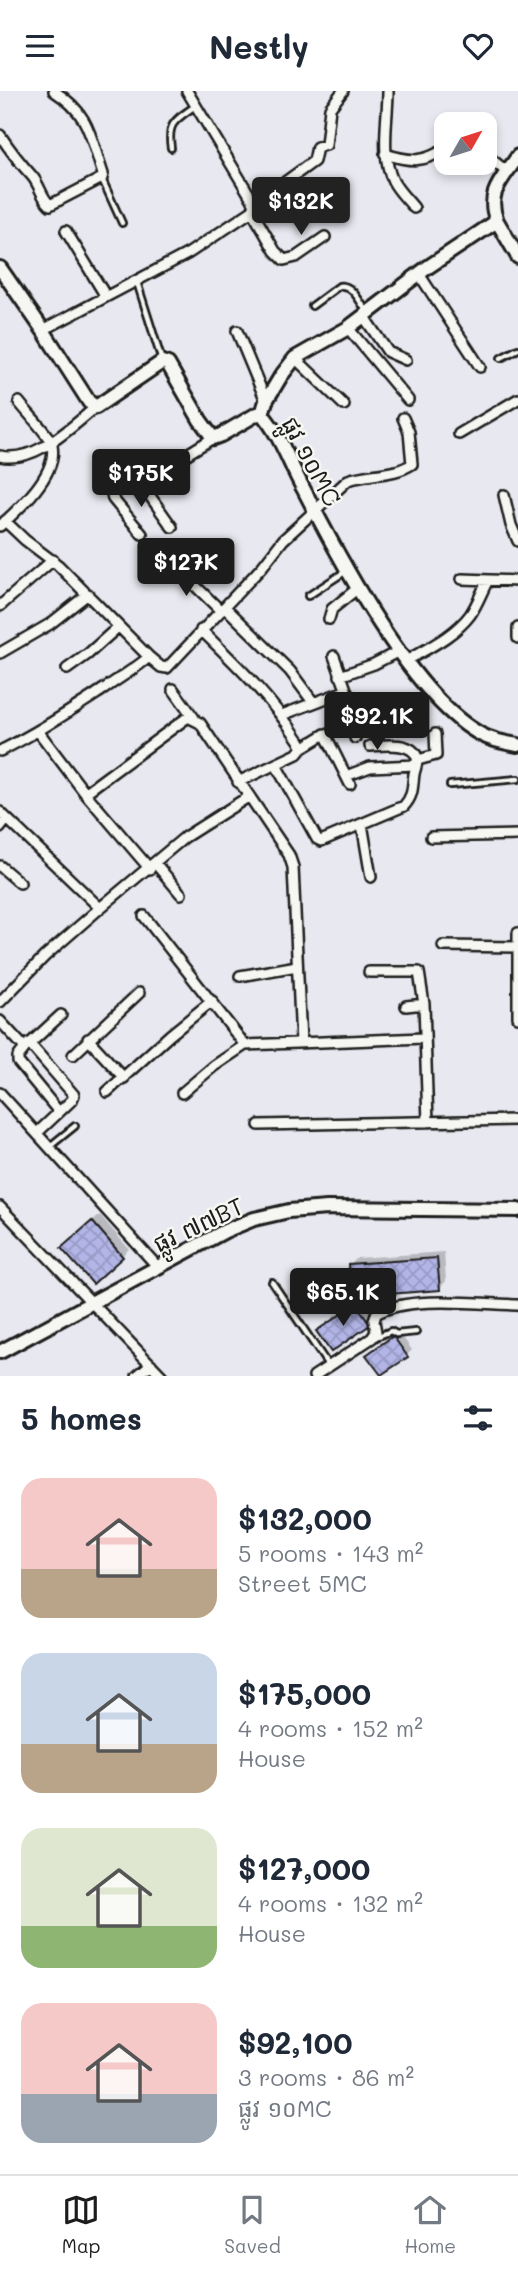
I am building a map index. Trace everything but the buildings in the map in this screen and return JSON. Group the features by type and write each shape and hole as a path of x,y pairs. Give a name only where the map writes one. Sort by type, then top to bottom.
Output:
{"street":[{"path":"0,135 15,159 31,174 50,205 102,179 103,174 86,122 68,100 54,91"},
{"path":"187,91 275,251 284,260 296,257 325,237"},
{"path":"43,330 189,253 314,161 317,147 327,144 330,107 343,91"},
{"path":"388,91 385,155 394,182 414,208"},
{"path":"385,155 422,161 434,157"},
{"path":"518,156 493,194 492,208 518,257"},
{"path":"497,163 508,172"},
{"name":"ផ្លូវ ១០MC","path":"497,221 419,274 366,316 295,358 281,376 264,407 314,511 347,570 402,656 428,688 469,727 485,737 518,745"},
{"path":"66,231 105,295"},
{"path":"1,272 43,330 89,402 96,407"},
{"path":"419,274 480,367"},
{"path":"366,316 388,352 406,360"},
{"path":"348,328 408,400"},
{"path":"142,534 113,499 112,494 144,474 176,461 257,414 264,407 237,331"},
{"path":"295,358 344,405"},
{"path":"0,456 12,457 52,443 96,407 162,362 168,364 200,419 214,437"},
{"path":"458,433 518,399"},
{"path":"19,403 52,443 52,461 39,486 3,524 53,560 149,657 161,667 167,668 262,567 283,540 348,480 404,469 412,464 409,432 403,418"},
{"path":"144,474 150,496 172,527"},
{"path":"504,495 518,541"},
{"path":"0,606 53,560"},
{"path":"173,564 290,671 313,702"},
{"path":"462,579 518,581"},
{"path":"340,676 402,656 443,639 470,615 488,580"},
{"path":"329,619 332,609 358,588"},
{"path":"0,653 50,624 88,594"},
{"path":"67,669 118,627"},
{"path":"518,628 518,638"},
{"path":"201,630 266,695 302,748"},
{"path":"334,656 355,723 355,737"},
{"path":"0,751 38,731 149,657"},
{"path":"173,689 194,719"},
{"path":"282,715 345,691"},
{"path":"85,793 188,717 200,723 289,855 293,867 301,1043"},
{"path":"38,731 85,793 181,894"},
{"path":"238,782 297,754 325,734 348,780 370,767 417,763 436,755 435,734"},
{"path":"276,765 318,841 404,806 411,799 417,763 409,748 370,746"},
{"path":"0,1002 100,908 185,837 248,797"},
{"path":"0,828 4,815 100,908"},
{"path":"362,824 371,877"},
{"path":"431,837 518,835"},
{"path":"0,866 20,883"},
{"path":"144,916 245,1045"},
{"path":"518,933 518,1017"},
{"path":"443,946 517,947"},
{"path":"240,976 298,966"},
{"path":"369,972 419,972 424,1004 428,1122"},
{"path":"73,1055 139,993"},
{"path":"107,1092 212,1001"},
{"path":"406,1006 424,1004"},
{"path":"59,1112 18,1062 18,1057 27,1045 61,1015"},
{"path":"0,1021 27,1045 74,1095 37,1133"},
{"path":"182,1093 245,1045 424,1038"},
{"path":"88,1039 124,1078"},
{"path":"0,1093 158,1266"},
{"path":"258,1125 518,1120"},
{"path":"0,1207 162,1376"},
{"name":"ផ្លូវ ៧៧BT","path":"0,1352 158,1266 254,1219 289,1211 327,1208 518,1210"},
{"path":"314,1376 372,1338 376,1332 376,1314 388,1308 416,1303 518,1305"},
{"path":"137,1376 151,1364"}],"lane":[{"path":"172,148 169,134 172,124 195,105"},
{"path":"102,179 122,223"},
{"path":"136,279 162,362"},
{"path":"312,306 344,285 350,288 366,316"},
{"path":"501,358 518,349"},
{"path":"308,596 347,570"},
{"path":"450,785 518,779"},
{"path":"49,1147 75,1126"},
{"path":"272,1282 329,1366"},
{"path":"372,1338 391,1331 396,1334 416,1332"}]}
